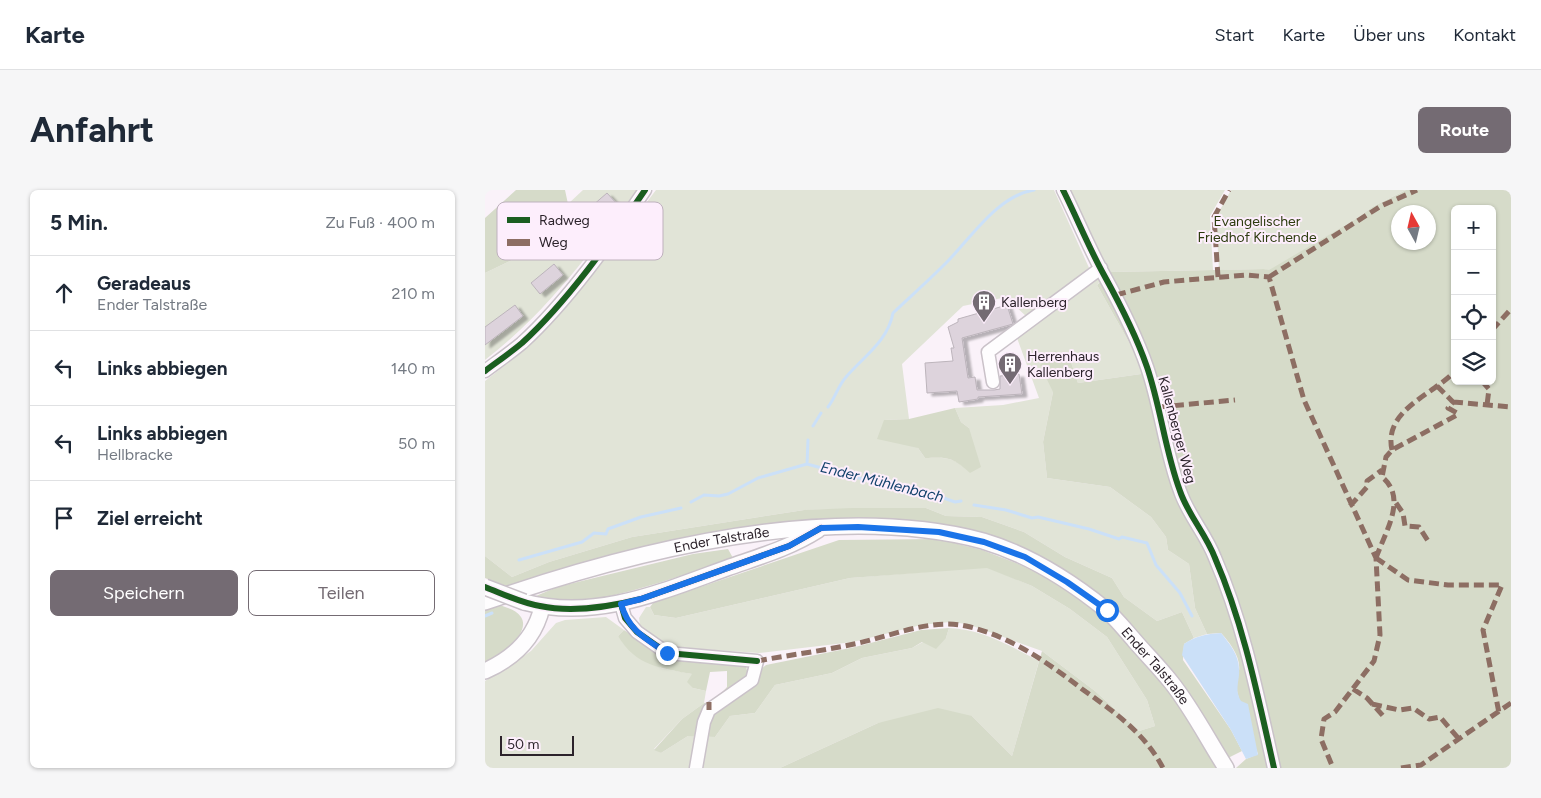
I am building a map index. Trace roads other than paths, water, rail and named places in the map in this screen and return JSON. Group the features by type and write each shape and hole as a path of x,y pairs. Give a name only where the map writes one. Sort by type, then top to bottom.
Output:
{"main road":[{"name":"Ender Talstraße","path":"485,602 588,568 654,552 729,538 821,528 858,527 939,532 984,542 1025,557 1067,582 1107,610 1172,683 1226,768"},
{"path":"485,587 542,607 581,609 621,604 641,599 789,546 821,528"},
{"path":"485,671 526,644 538,623 542,607"}],"street":[{"path":"636,202 645,190"},
{"name":"Kallenberger Weg","path":"1063,190 1116,295 1147,366 1159,407 1171,467 1181,496 1215,555 1248,651 1274,768"},
{"path":"485,371 522,342 570,289 592,260"},
{"path":"993,382 988,352 1101,268"},
{"path":"621,604 625,618 637,632 667,653 757,661 752,680 709,710 704,722 696,768"}],"water":[{"path":"1221,633 1233,649 1239,664 1239,697 1241,701 1248,704 1258,755 1246,759 1231,730 1182,655 1184,644 1188,641 1201,636"}],"waterway":[{"path":"828,407 843,381 874,348 886,332 893,313 946,263 996,209 1008,200 1034,190"},
{"path":"813,426 821,413"},
{"path":"807,464 808,440"},
{"name":"Ender Mühlenbach","path":"691,502 704,495 719,496 728,494 758,478 807,464 892,487 938,496 955,502 961,501"},
{"name":"Ender Mühlenbach","path":"974,505 1006,510 1032,518 1038,517 1089,529 1119,539 1122,537 1147,543 1156,565 1180,593 1192,616"},
{"name":"Ender Mühlenbach","path":"519,560 582,542 594,533 606,534 608,529 641,517 681,508"},
{"path":"485,616 492,613"}],"place":[{"name":"Kallenberg","path":"984,323"},
{"name":"Herrenhaus Kallenberg","path":"1010,385"}],"park label":[{"name":"Evangelischer Friedhof Kirchende","path":"1257,230"}]}
